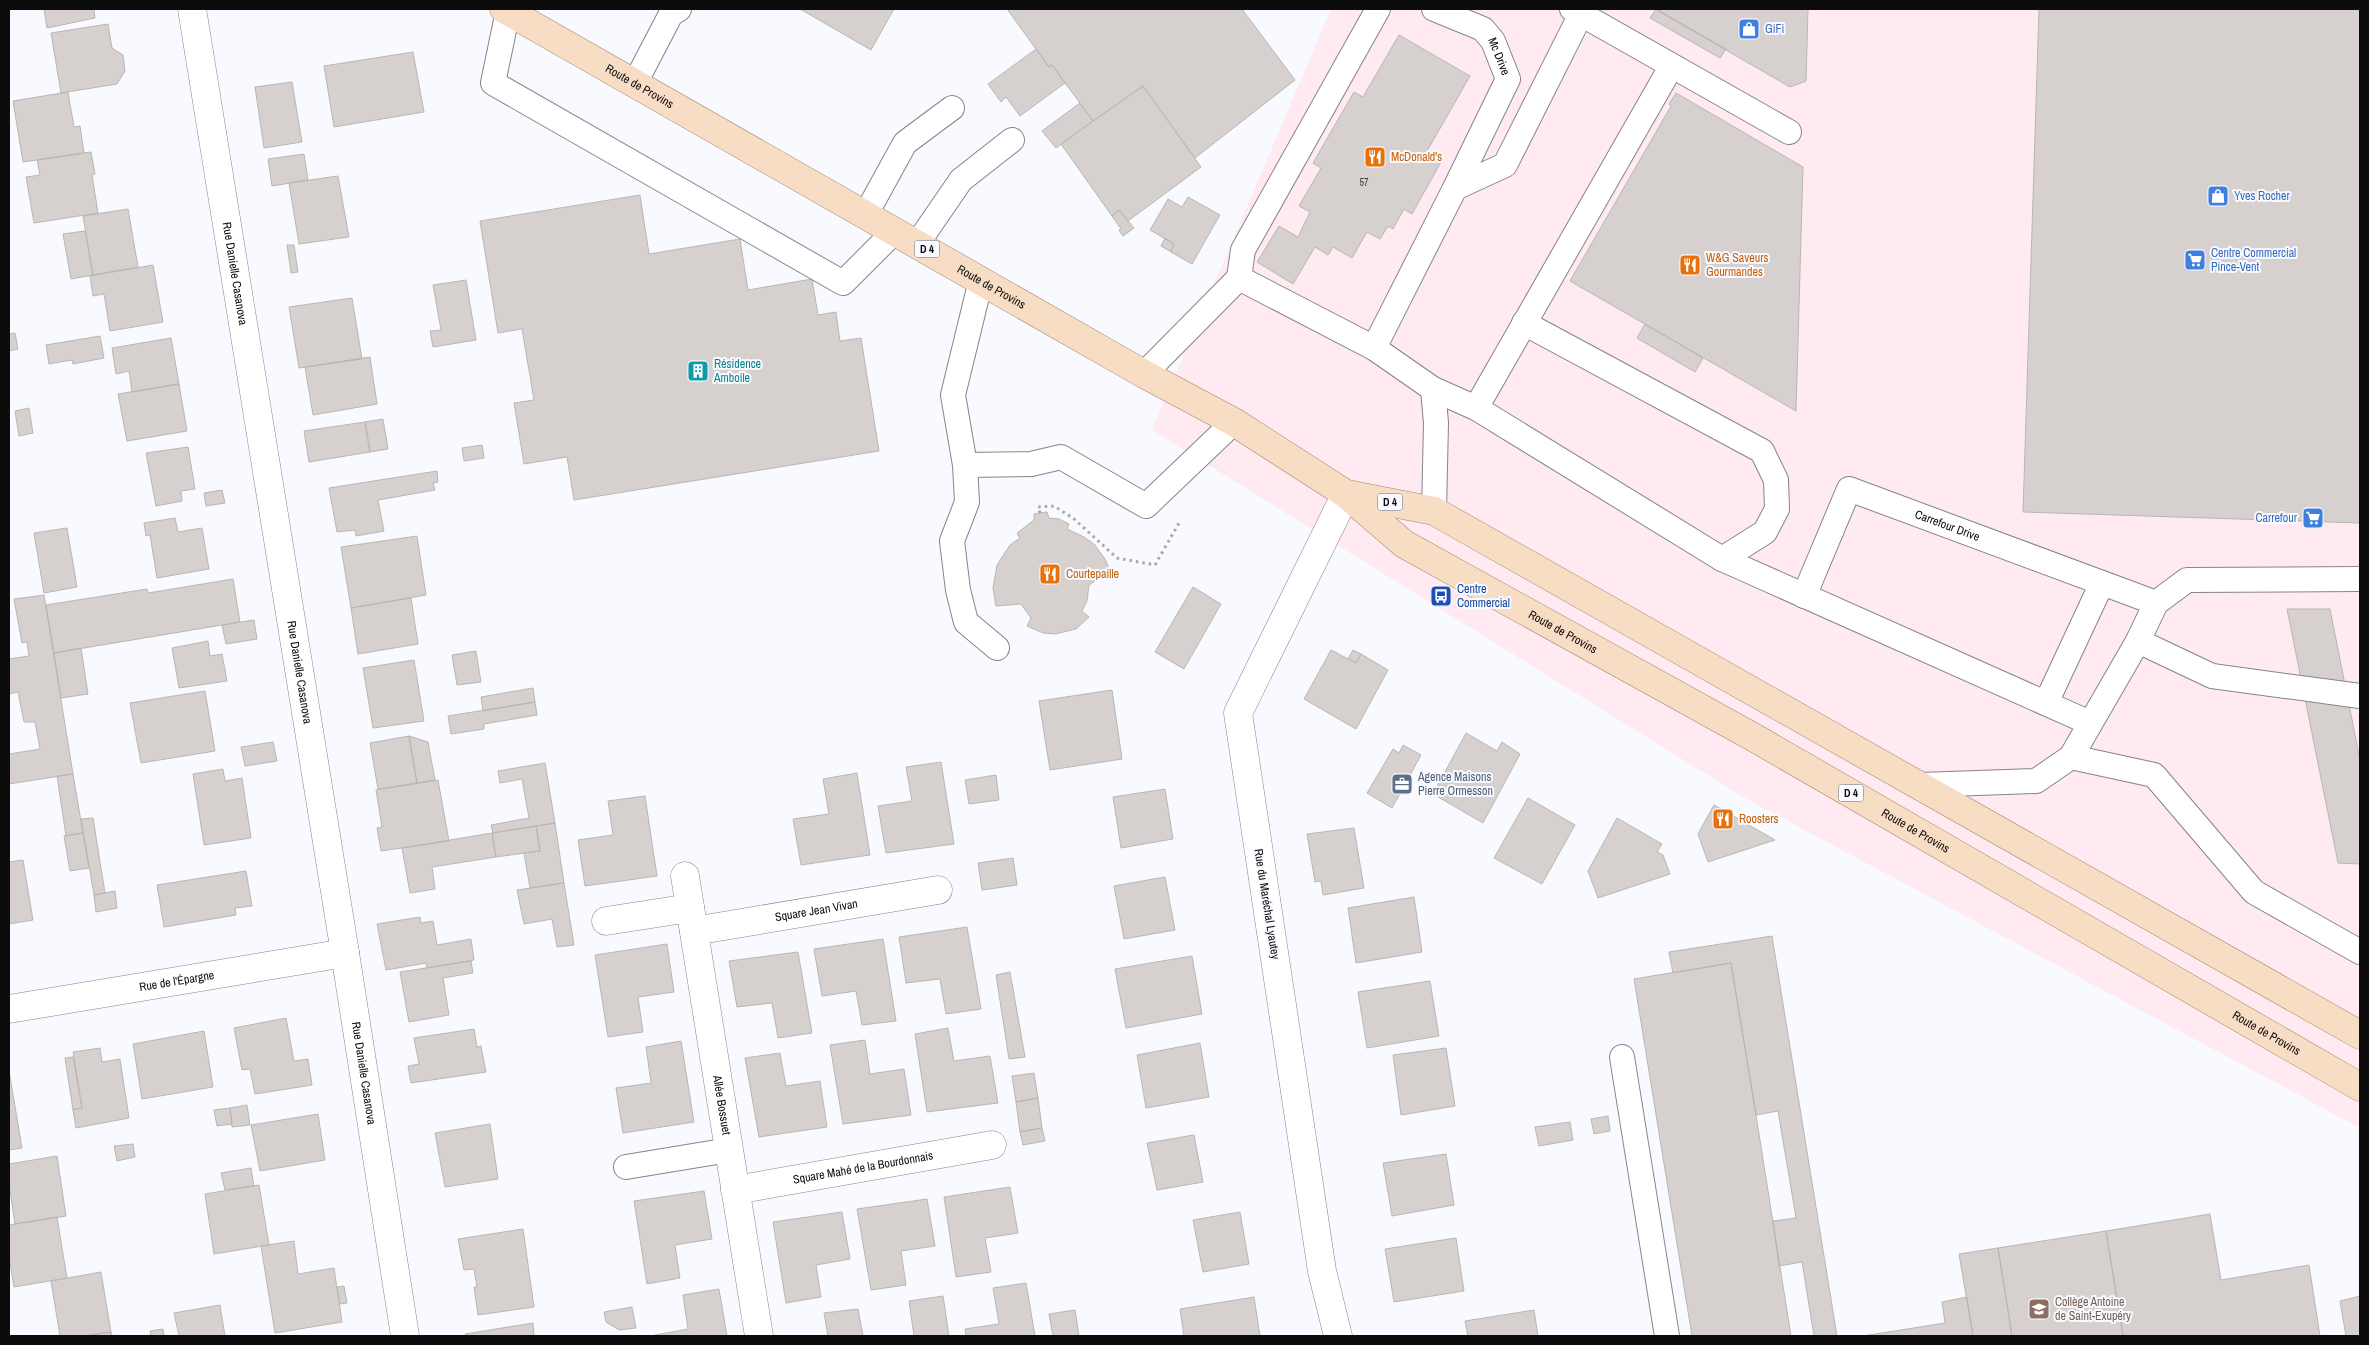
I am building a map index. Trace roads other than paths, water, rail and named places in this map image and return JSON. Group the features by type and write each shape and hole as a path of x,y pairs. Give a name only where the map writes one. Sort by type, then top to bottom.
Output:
{"main road":[{"name":"Route de Provins","path":"507,10 1144,374 1234,422 1346,494 1404,544 1753,737 2360,1087"},
{"name":"Route de Provins","path":"1346,494 1434,511 2360,1035"}],"street":[{"name":"Rue Danielle Casanova","path":"192,9 405,1336"},
{"name":"Rue du Maréchal Lyautey","path":"1338,1336 1322,1271 1238,713 1346,494"},
{"name":"Allée Bossuet","path":"685,876 759,1336"},
{"name":"Square Jean Vivan","path":"606,922 692,920 938,890"},
{"name":"Rue de l'Épargne","path":"9,1009 345,953"},
{"name":"Square Mahé de la Bourdonnais","path":"735,1190 992,1145"}],"lane":[{"path":"635,83 671,14 679,9"},
{"name":"Mc Drive","path":"1434,9 1483,29 1493,41 1508,78 1455,188"},
{"path":"507,10 493,84 843,283 906,237 961,180 1012,140"},
{"path":"1144,374 1239,278 1243,250 1380,10"},
{"path":"1374,348 1455,188 1505,165 1577,11 1789,132"},
{"path":"1476,408 1671,66"},
{"path":"866,214 905,143 952,108"},
{"path":"1239,278 1374,348 1433,390 1476,408 1722,559 2090,723"},
{"path":"981,280 953,395 965,465 967,502 952,541 958,590 966,622 997,648"},
{"path":"1524,323 1762,451 1776,480 1776,509 1765,532 1722,559"},
{"path":"1433,390 1436,423 1434,511"},
{"path":"965,465 1031,464 1061,457 1146,506 1234,422"},
{"name":"Carrefour Drive","path":"1804,596 1849,489 2156,603"},
{"path":"1920,785 2036,780 2071,757 2138,641 2156,603 2187,580 2360,579"},
{"path":"2046,703 2102,583"},
{"path":"2138,641 2212,676 2360,696"},
{"path":"2071,757 2154,775 2254,892 2360,952"},
{"path":"1622,1057 1666,1336"},
{"path":"626,1167 728,1150"}],"place":[{"name":"GiFi","path":"1749,29"},
{"name":"McDonald's","path":"1375,157"},
{"name":"Yves Rocher","path":"2218,196"},
{"name":"Centre Commercial Pince-Vent","path":"2195,260"},
{"name":"W&G Saveurs Gourmandes","path":"1690,265"},
{"name":"Résidence Amboile","path":"698,371"},
{"name":"Carrefour","path":"2313,518"},
{"name":"Courtepaille","path":"1050,574"},
{"name":"Centre Commercial","path":"1441,596"},
{"name":"Agence Maisons Pierre Ormesson","path":"1402,784"},
{"name":"Roosters","path":"1723,819"},
{"name":"Collège Antoine de Saint-Exupéry","path":"2039,1309"}]}
